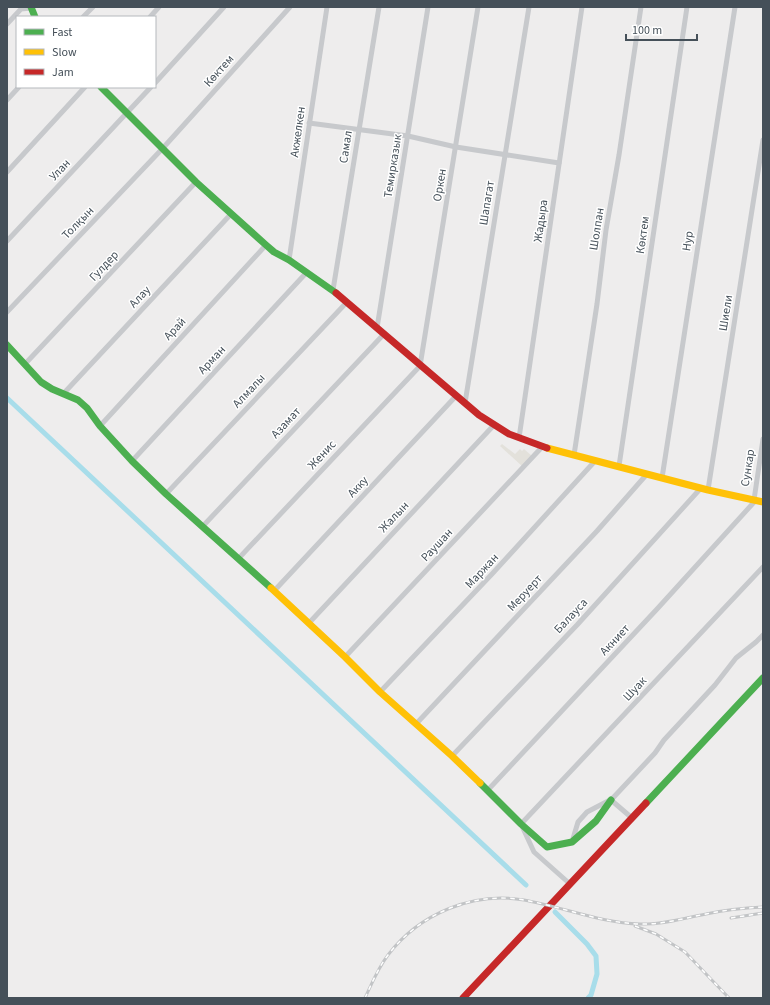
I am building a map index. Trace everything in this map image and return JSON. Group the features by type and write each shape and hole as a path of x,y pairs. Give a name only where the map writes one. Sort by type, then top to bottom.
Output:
{"street":[{"path":"84,16 93,7"},
{"path":"151,16 159,7"},
{"path":"156,81 224,7"},
{"name":"Көктем","path":"163,148 290,7"},
{"name":"Акжелкен","path":"289,260 327,7"},
{"name":"Самал","path":"333,290 378,7"},
{"name":"Темирказык","path":"377,328 428,7"},
{"name":"Оркен","path":"420,366 478,7"},
{"name":"Шапагат","path":"465,403 529,7"},
{"name":"Жадыра","path":"519,438 582,7"},
{"name":"Шолпан","path":"574,455 597,304 606,230 641,7"},
{"name":"Көктем","path":"619,466 688,7"},
{"name":"Нур","path":"662,478 735,7"},
{"path":"7,24 21,9 31,8"},
{"path":"7,100 18,88"},
{"path":"7,172 84,88"},
{"path":"103,88 196,182 266,245 333,290 420,366 494,425 519,438 574,455 757,501"},
{"name":"Улан","path":"7,241 150,88"},
{"path":"309,122 408,136 456,146 559,163"},
{"name":"Шиели","path":"705,489 763,140"},
{"name":"Толқын","path":"7,312 163,148"},
{"name":"Гулдер","path":"25,364 196,182"},
{"name":"Алау","path":"64,393 231,214"},
{"name":"Арай","path":"100,426 266,245"},
{"name":"Арман","path":"132,461 307,272"},
{"name":"Алмалы","path":"166,494 347,302"},
{"name":"Азамат","path":"203,526 384,334"},
{"path":"7,345 47,386 78,400 87,408 100,426 132,461 166,494 309,622 380,692 452,756 521,824 547,847 572,842 596,820 611,800 656,753 664,740 715,685 736,658 763,635"},
{"name":"Женис","path":"239,558 420,366"},
{"name":"Акку","path":"274,591 456,396"},
{"name":"Жалын","path":"309,622 494,425"},
{"name":"Сункар","path":"757,501 763,439"},
{"name":"Раушан","path":"345,657 543,446"},
{"name":"Маржан","path":"380,692 492,574 596,461"},
{"name":"Меруерт","path":"416,724 597,531 647,474"},
{"name":"Балауса","path":"452,756 705,489"},
{"name":"Акниет","path":"487,791 757,501"},
{"name":"Шуак","path":"521,824 763,567"},
{"path":"463,998 763,678"},
{"path":"572,842 578,822 587,812 611,800"},
{"path":"611,800 632,818"},
{"path":"521,824 534,852 570,884"}],"shaded area":[{"path":"502,444 515,454 520,449 522,451 524,449 532,456 523,467 500,446"}],"waterway":[{"path":"7,398 526,885"},
{"path":"555,912 587,944 596,956 597,974 591,995 588,998"}],"railway":[{"path":"365,998 381,965 401,940 431,917 448,909 467,903 486,899 505,898 524,900 596,918 640,924 665,922 720,911 763,907"},
{"path":"731,918 763,913"},
{"path":"635,926 656,934 685,952 729,998"}],"traffic: fast":[{"path":"31,7 35,16"},
{"path":"102,88 196,182 266,245 274,252 289,260 336,293"},
{"path":"7,345 41,382 52,389 78,400 87,408 100,426 132,461 166,494 271,588"},
{"path":"646,803 763,678"},
{"path":"480,783 521,824 547,847 572,842 596,821 611,800"}],"traffic: slow":[{"path":"547,448 708,490 763,502"},
{"path":"271,588 380,692 480,783"}],"traffic: jam":[{"path":"336,293 479,415 509,434 547,448"},
{"path":"463,998 646,803"}]}
